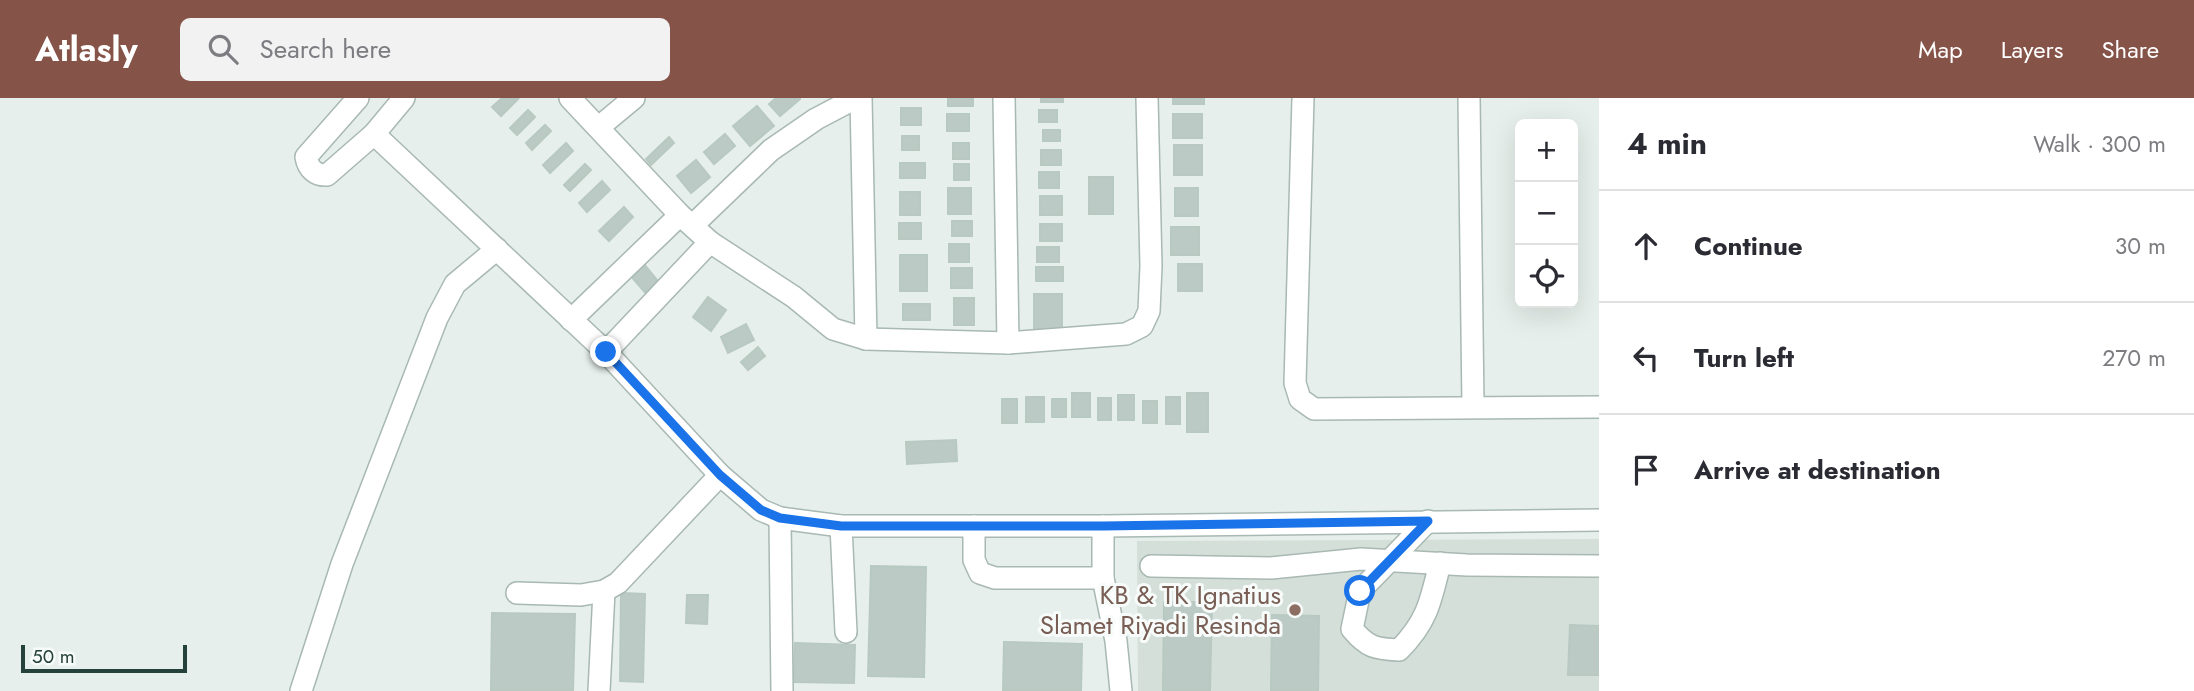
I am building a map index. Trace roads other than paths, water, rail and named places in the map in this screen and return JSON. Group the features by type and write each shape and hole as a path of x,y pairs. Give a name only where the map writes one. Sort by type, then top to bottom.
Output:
{"street":[{"path":"358,98 306,158 311,170 320,176 327,175 374,134 404,98"},
{"path":"570,98 710,242 794,297 833,330 866,339 1008,343 1126,334 1142,326 1149,312 1151,266 1147,98"},
{"path":"599,127 634,98"},
{"path":"571,320 771,150 816,119 858,98 866,339"},
{"path":"1004,98 1008,343"},
{"path":"1303,98 1295,383 1300,399 1314,409 1599,407"},
{"path":"1469,98 1473,407"},
{"path":"374,134 606,352 720,475 761,510 780,518 841,526 1599,520"},
{"path":"606,352 710,242"},
{"path":"302,691 342,564 437,318 455,284 497,249"},
{"path":"517,593 581,595 604,591 618,583 720,475"},
{"path":"780,518 782,691"},
{"path":"1428,521 1360,591 1352,629 1364,643 1382,650 1399,650 1412,637 1429,611 1440,564"},
{"path":"841,526 846,632"},
{"path":"974,526 974,560 980,573 995,578 1103,579"},
{"path":"1103,526 1103,579 1116,641 1121,691"},
{"path":"1151,566 1271,568 1362,559 1440,564 1599,566"},
{"path":"599,691 604,591"}],"place":[{"name":"KB & TK Ignatius Slamet Riyadi Resinda","path":"1295,610"}]}
